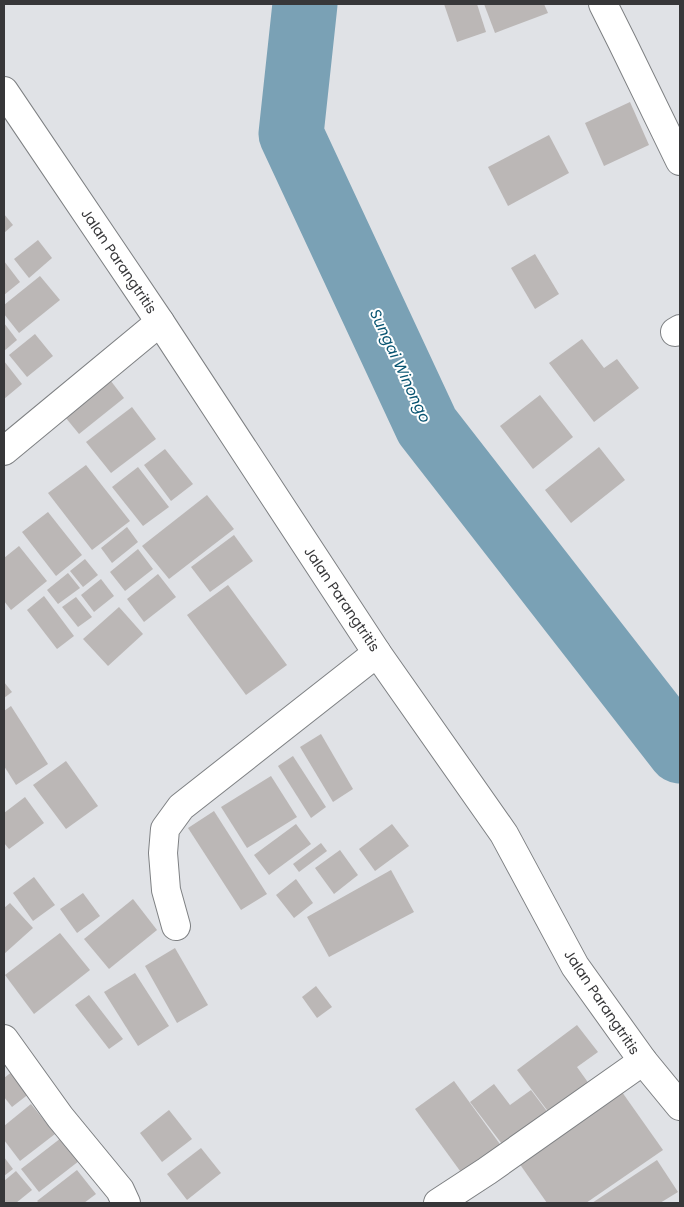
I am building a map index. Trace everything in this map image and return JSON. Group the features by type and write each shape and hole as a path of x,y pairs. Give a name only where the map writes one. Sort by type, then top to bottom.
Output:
{"street":[{"path":"603,4 680,161"},
{"name":"Jalan Parangtritis","path":"5,97 160,322 377,652 504,834 575,966 643,1061 680,1106"},
{"path":"4,451 160,322"},
{"path":"176,926 166,890 163,853 165,829 181,807 377,652"},
{"path":"4,1039 60,1117 120,1190 126,1203"},
{"path":"438,1203 487,1171 643,1061"}],"building":[{"path":"444,4 477,4 486,32 457,42"},
{"path":"484,4 544,4 548,13 495,33"},
{"path":"630,102 649,145 604,166 585,123"},
{"path":"549,135 569,173 508,206 488,167"},
{"path":"4,214 13,225 4,233"},
{"path":"38,240 52,258 29,278 14,259"},
{"path":"535,254 559,294 535,309 511,268"},
{"path":"4,261 20,282 4,295"},
{"path":"40,276 60,300 19,333 4,314 4,305"},
{"path":"4,323 17,340 4,351"},
{"path":"35,334 53,356 27,377 9,355"},
{"path":"582,339 604,368 617,359 639,388 594,422 549,363"},
{"path":"4,361 22,384 4,399"},
{"path":"107,376 124,398 79,434 61,412"},
{"path":"540,395 573,437 533,469 500,426"},
{"path":"132,407 156,439 111,473 86,442"},
{"path":"599,447 625,480 571,523 545,490"},
{"path":"165,449 193,484 171,501 144,465"},
{"path":"86,465 130,521 92,550 48,493"},
{"path":"138,467 169,507 143,526 112,487"},
{"path":"207,495 234,529 169,579 142,546"},
{"path":"48,512 82,555 56,576 22,532"},
{"path":"127,527 138,542 112,563 101,548"},
{"path":"234,535 253,561 210,592 191,567"},
{"path":"19,546 47,581 11,610 4,601 4,558"},
{"path":"138,549 153,569 125,591 110,572"},
{"path":"85,559 98,575 83,587 70,571"},
{"path":"68,573 80,588 58,604 47,590"},
{"path":"158,574 176,597 144,622 127,599"},
{"path":"101,579 114,596 94,612 81,595"},
{"path":"228,585 287,665 246,695 187,615"},
{"path":"44,596 74,636 57,649 27,610"},
{"path":"76,597 92,617 78,627 62,607"},
{"path":"119,607 143,634 108,666 83,639"},
{"path":"4,682 12,692 4,698"},
{"path":"11,706 48,764 16,785 4,766 4,711"},
{"path":"321,734 353,789 333,802 300,747"},
{"path":"293,756 326,807 311,818 278,766"},
{"path":"66,761 98,806 66,829 33,785"},
{"path":"271,776 297,817 247,848 221,807"},
{"path":"25,797 44,823 9,849 4,843 4,813"},
{"path":"214,811 267,894 241,910 188,828"},
{"path":"296,824 311,844 269,875 254,855"},
{"path":"392,824 409,846 375,871 359,849"},
{"path":"321,843 327,851 299,872 293,864"},
{"path":"340,850 358,875 334,894 315,868"},
{"path":"391,870 414,912 329,957 307,917"},
{"path":"34,877 55,905 33,921 13,893"},
{"path":"296,879 313,903 294,918 276,895"},
{"path":"83,893 100,916 77,933 60,909"},
{"path":"133,899 157,930 109,969 84,939"},
{"path":"10,903 33,928 4,954 4,908"},
{"path":"60,933 90,970 34,1014 5,975"},
{"path":"175,948 208,1005 177,1023 145,966"},
{"path":"135,973 169,1026 138,1046 104,992"},
{"path":"316,986 332,1007 317,1018 302,997"},
{"path":"89,995 123,1039 109,1049 75,1005"},
{"path":"577,1025 598,1052 577,1067 592,1088 553,1118 517,1070"},
{"path":"13,1071 30,1093 12,1107 4,1097 4,1078"},
{"path":"454,1081 502,1147 463,1175 415,1109"},
{"path":"494,1084 510,1105 531,1090 549,1114 505,1148 470,1102"},
{"path":"622,1092 663,1150 586,1203 547,1203 519,1163"},
{"path":"31,1104 55,1134 20,1161 4,1140 4,1126"},
{"path":"169,1110 192,1139 162,1162 140,1133"},
{"path":"61,1138 79,1161 39,1192 21,1169"},
{"path":"201,1148 221,1173 187,1200 167,1174"},
{"path":"4,1157 13,1169 4,1176"},
{"path":"657,1160 678,1192 660,1203 592,1203"},
{"path":"77,1170 96,1194 84,1203 39,1203 37,1201"},
{"path":"16,1171 32,1190 16,1203 4,1203 4,1181"}],"waterway":[{"name":"Sungai Winongo","path":"305,4 291,134 427,426 680,751"}]}
